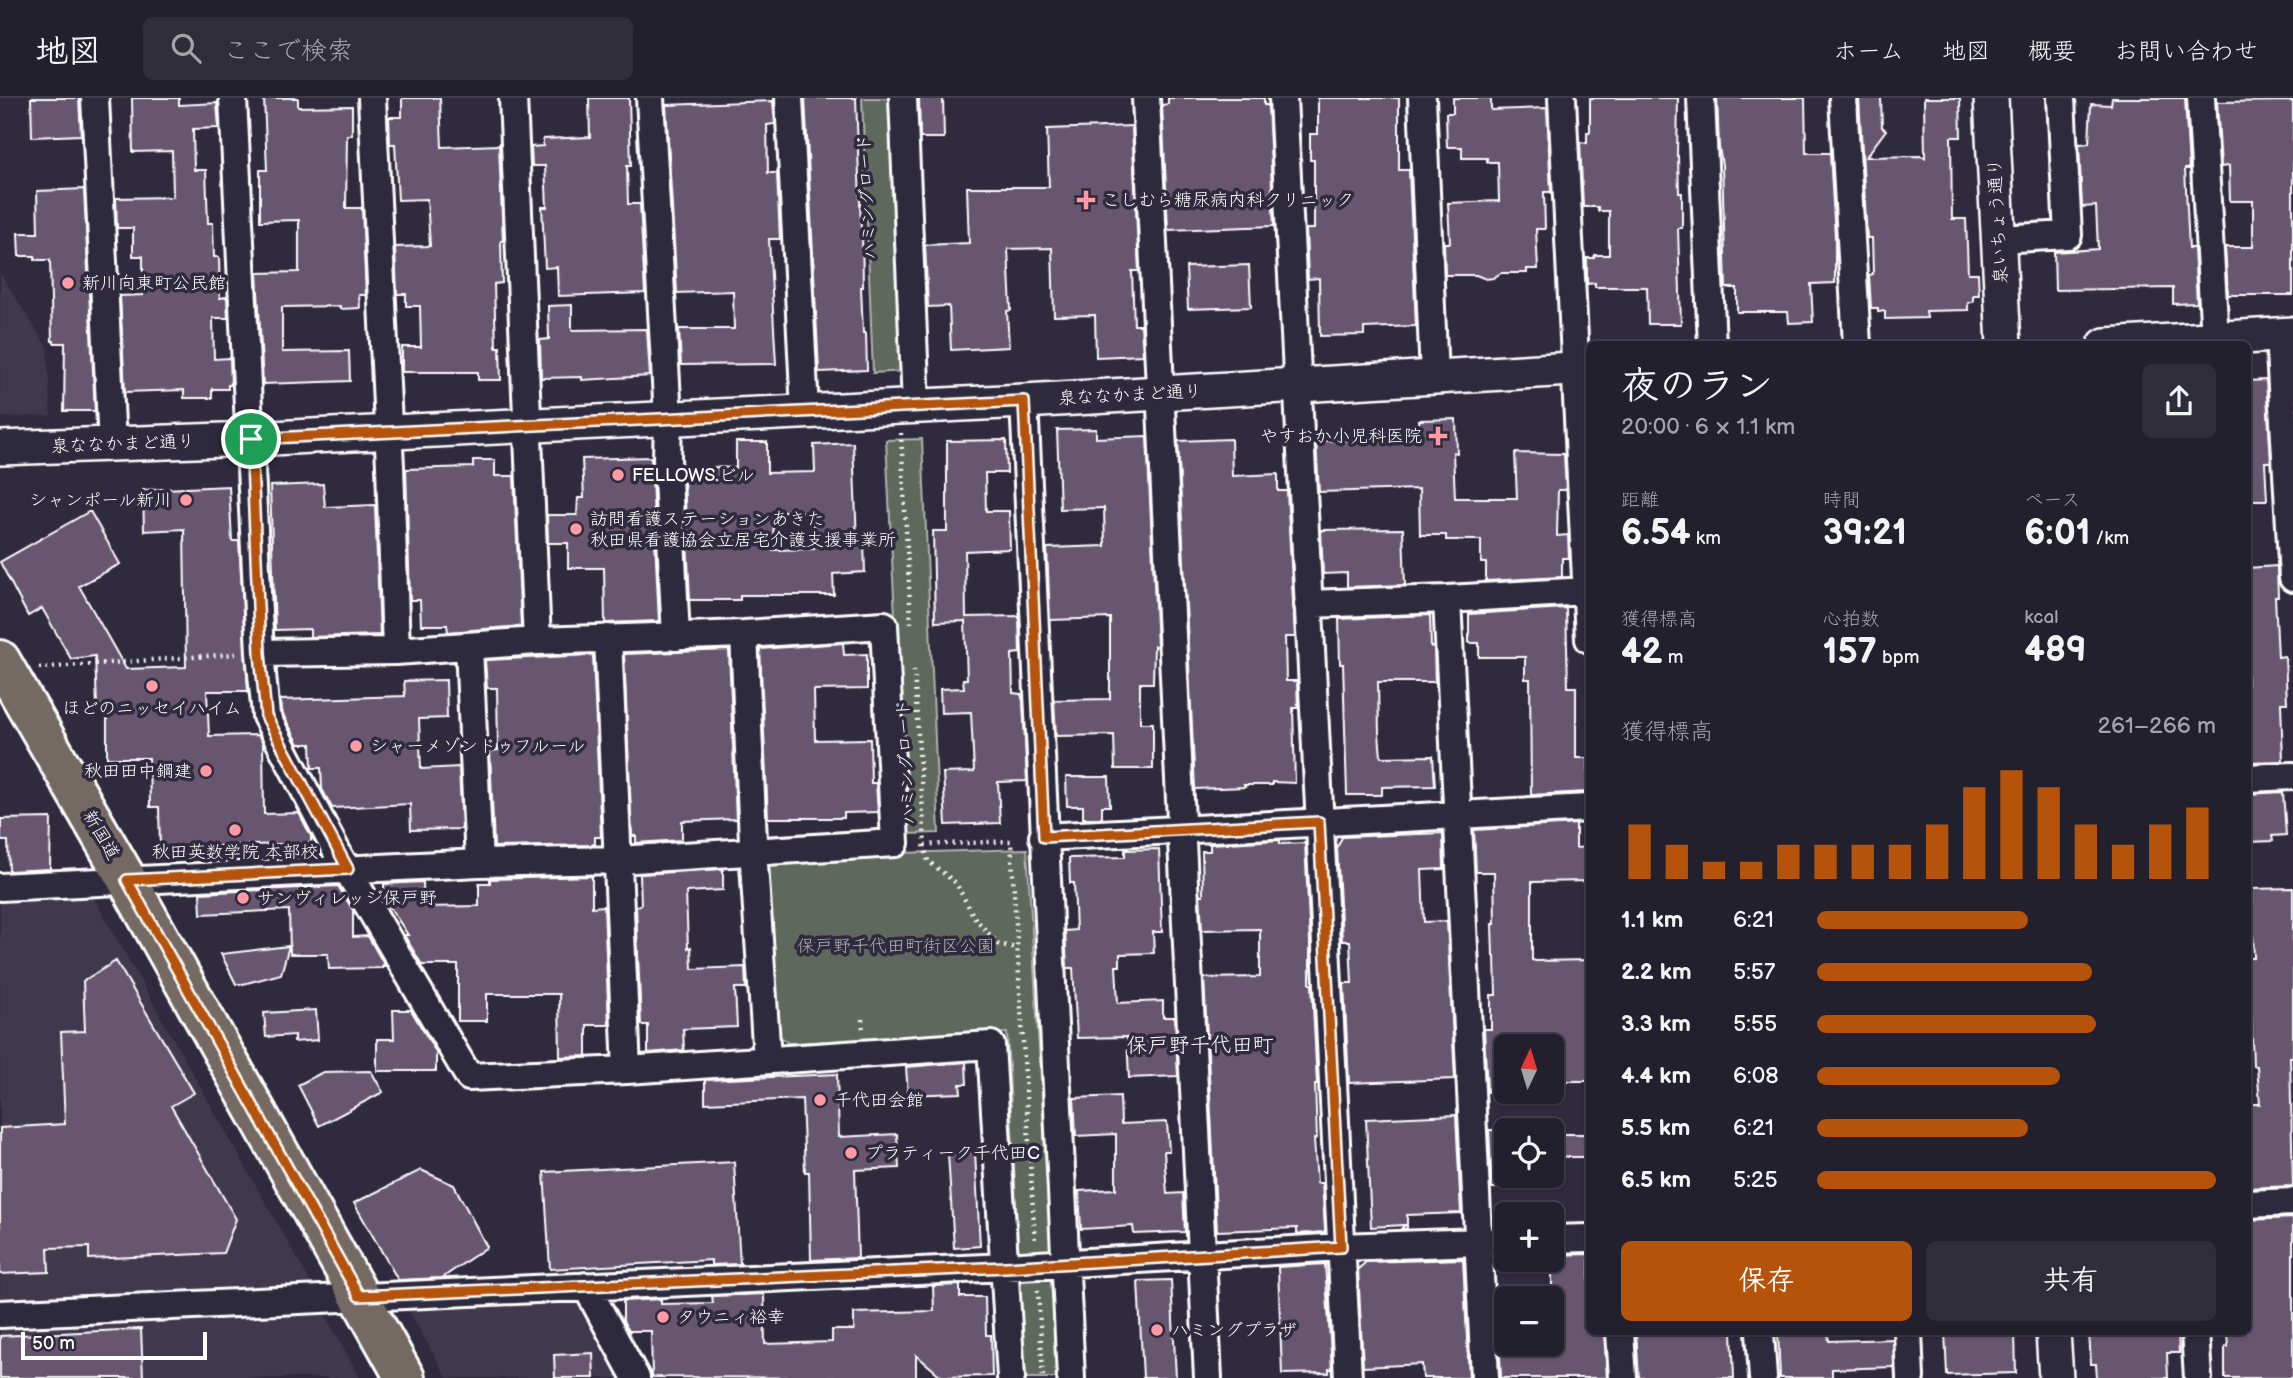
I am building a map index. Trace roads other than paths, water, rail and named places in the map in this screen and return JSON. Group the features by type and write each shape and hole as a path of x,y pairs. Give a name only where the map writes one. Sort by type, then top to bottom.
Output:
{"main road":[{"name":"新国道","path":"3,665 127,880 405,1378"}],"street":[{"path":"95,98 112,445"},
{"path":"233,98 260,653 266,716 348,869 469,1077 627,1070 991,1045 1011,1378"},
{"path":"372,98 396,651"},
{"path":"513,98 537,641"},
{"path":"650,98 676,637"},
{"path":"789,98 805,411"},
{"path":"903,98 904,407"},
{"path":"1146,98 1208,1378"},
{"path":"1283,98 1348,1378"},
{"path":"1422,98 1434,377"},
{"path":"1562,98 1583,369 1586,536"},
{"path":"1701,98 1712,341"},
{"path":"1843,98 1857,341"},
{"name":"泉いちょう通り","path":"1991,98 2004,341"},
{"path":"1999,239 2068,235 2061,98"},
{"path":"2201,98 2215,339"},
{"path":"2185,341 2286,335 2293,578"},
{"name":"泉ななかまど通り","path":"0,448 529,426 1583,369"},
{"path":"1024,401 1072,1378"},
{"path":"1308,604 1586,591"},
{"path":"1447,599 1485,1378"},
{"path":"0,887 479,863 618,860 895,843 884,625 744,634 537,641 396,651 260,653"},
{"path":"744,634 766,1059"},
{"path":"608,638 627,1070"},
{"path":"470,647 479,863"},
{"path":"2251,778 2293,776"},
{"path":"1044,837 1586,808"},
{"path":"2251,1203 2293,1202"},
{"path":"1564,1239 1586,1238"},
{"path":"0,1314 1037,1266 1341,1247 1494,1241"},
{"path":"586,1286 636,1378"},
{"path":"1620,1335 1623,1378"},
{"path":"1760,1335 1763,1378"},
{"path":"1908,1335 1910,1378"},
{"path":"2053,1335 2056,1378"},
{"path":"2195,1335 2198,1378"}],"place":[{"name":"こしむら糖尿病内科クリニック","path":"1086,200"},
{"name":"新川向東町公民館","path":"68,283"},
{"name":"やすおか小児科医院","path":"1438,436"},
{"name":"FELLOWS.ビル","path":"618,475"},
{"name":"シャンポール新川","path":"186,500"},
{"name":"訪問看護ステーションあきた 秋田県看護協会立居宅介護支援事業所","path":"576,529"},
{"name":"ほどのニッセイハイム","path":"152,686"},
{"name":"シャーメゾンドゥフルール","path":"356,746"},
{"name":"秋田田中鋼建","path":"206,771"},
{"name":"秋田英数学院 本部校","path":"235,830"},
{"name":"サンヴィレッジ保戸野","path":"243,898"},
{"name":"千代田会館","path":"820,1100"},
{"name":"プラティーク千代田C","path":"851,1153"},
{"name":"タウニィ裕幸","path":"663,1317"},
{"name":"ハミングプラザ","path":"1157,1330"}],"district":[{"name":"保戸野千代田町","path":"1200,1045"}],"park label":[{"name":"保戸野千代田町街区公園","path":"896,946"}]}
